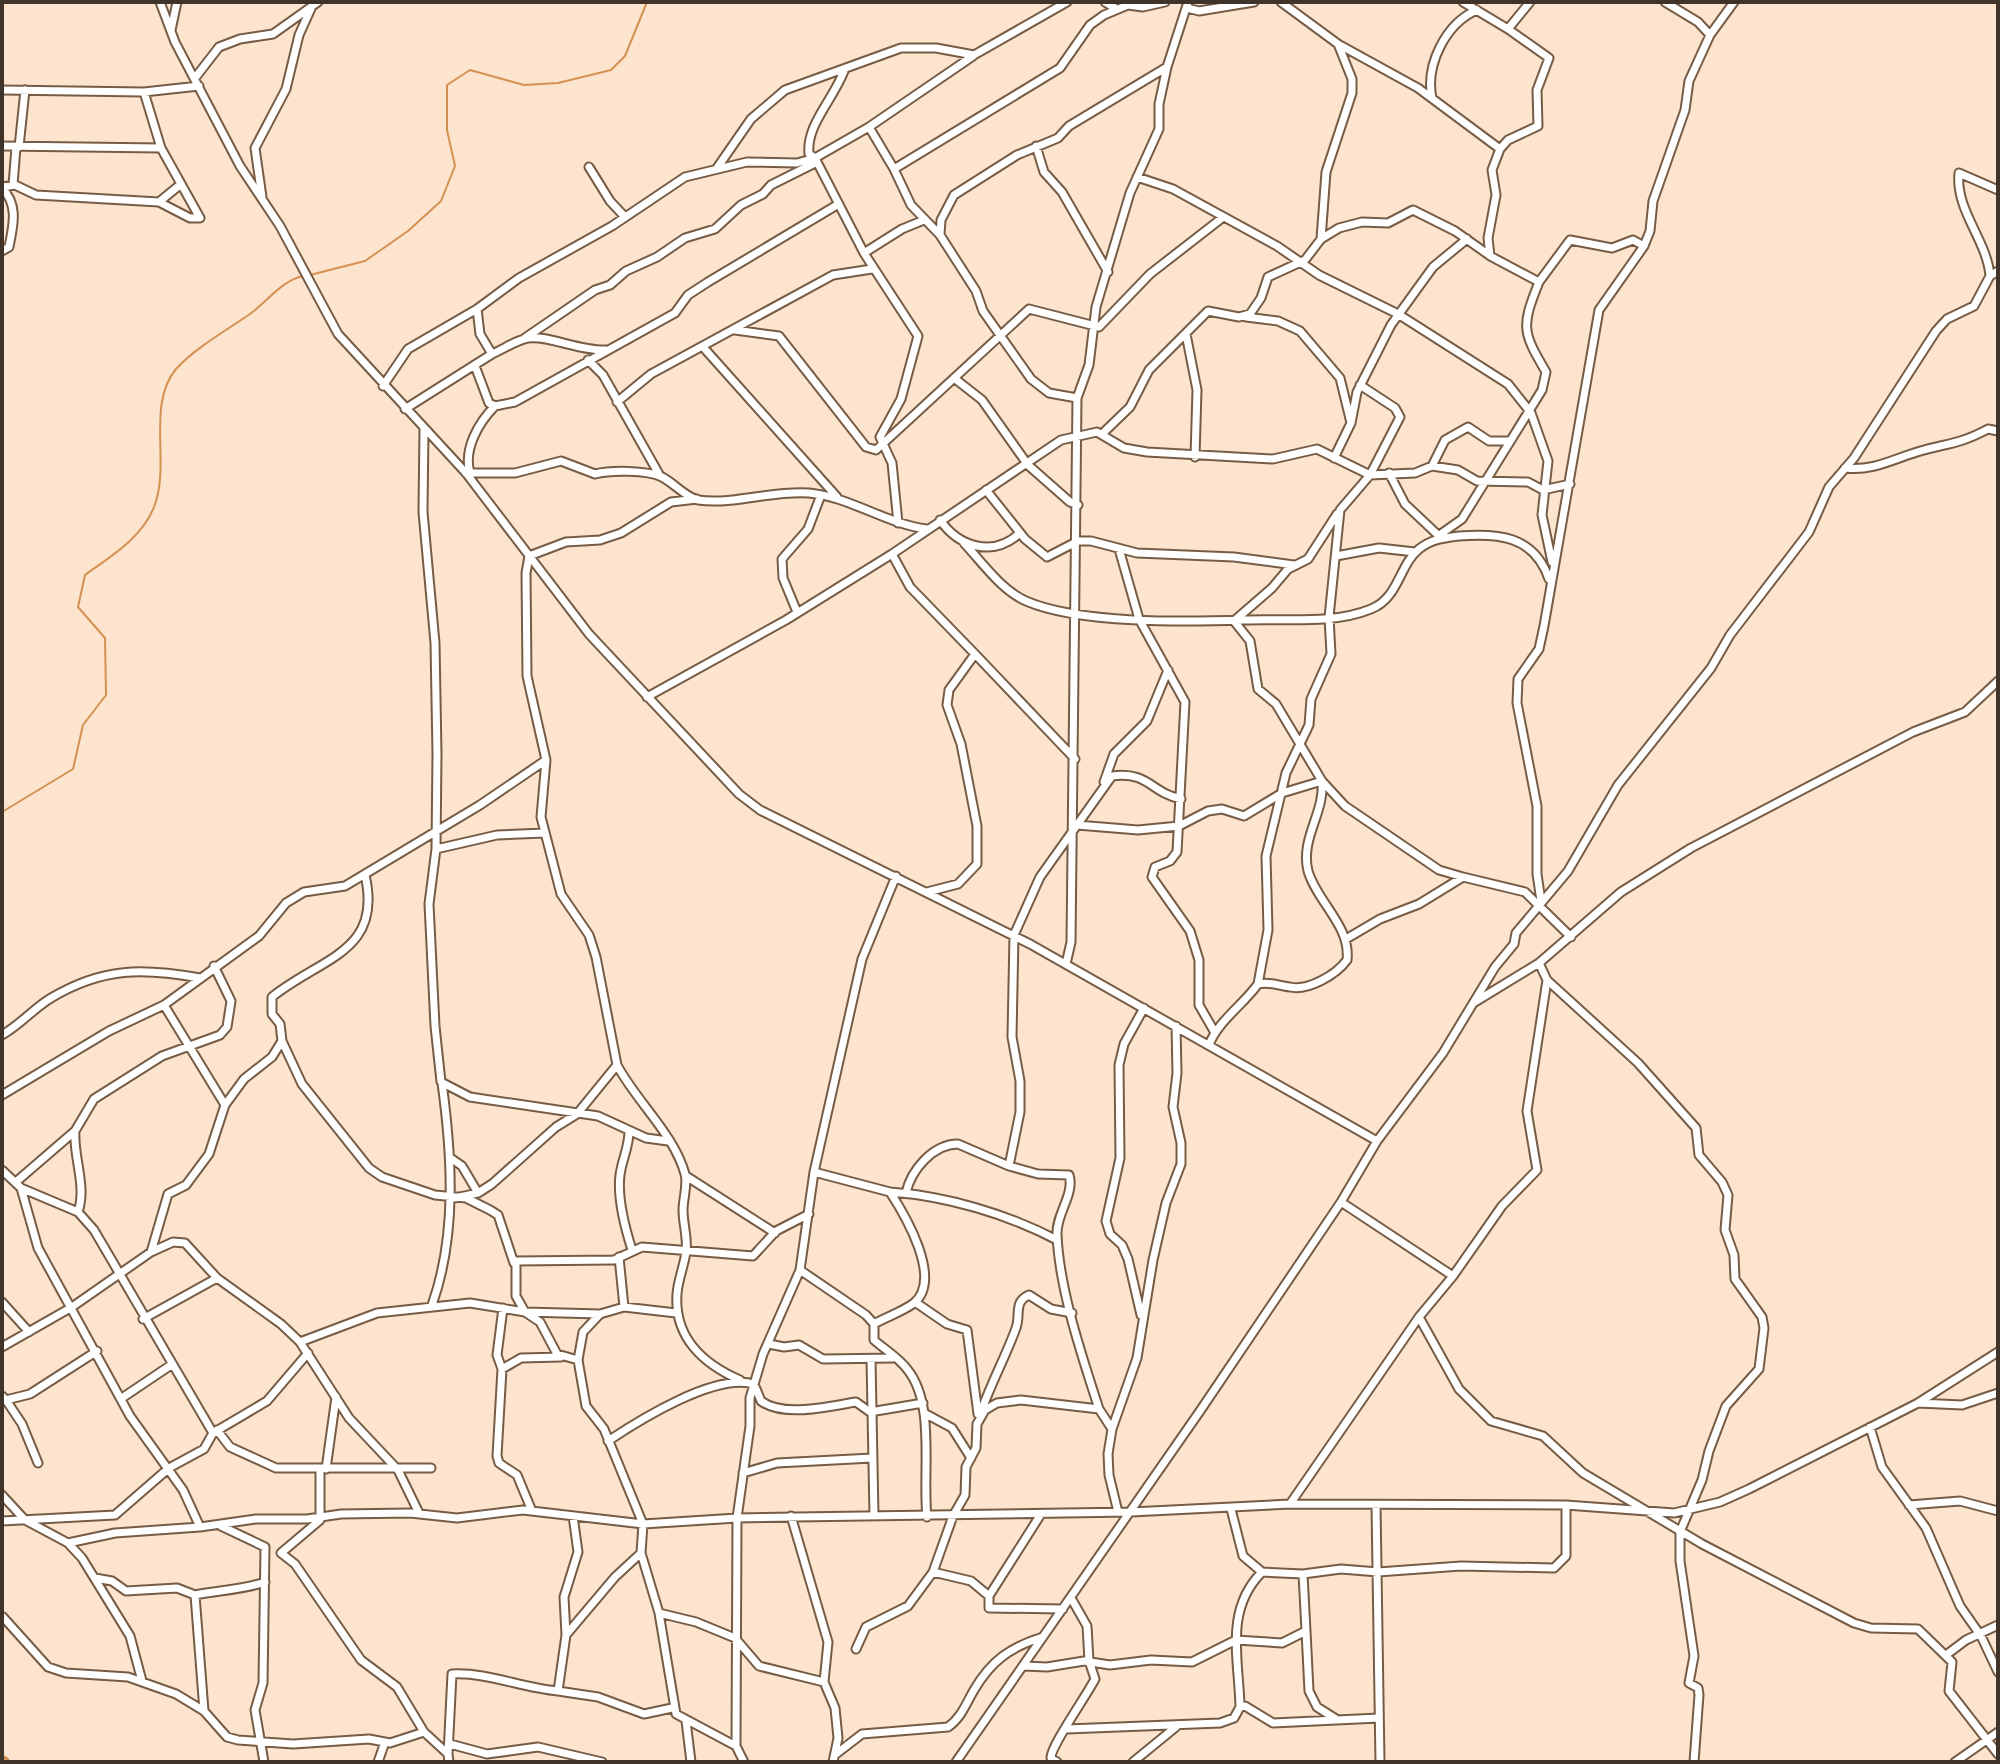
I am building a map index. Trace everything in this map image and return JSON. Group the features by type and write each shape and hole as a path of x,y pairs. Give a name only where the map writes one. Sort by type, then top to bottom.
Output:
{"street":[{"path":"160,2 171,32 240,166 338,334 383,386 468,473 589,634 708,763 760,810 1014,935 1377,1141"},
{"path":"171,32 177,2"},
{"path":"405,409 492,354 525,338 595,290 610,285 626,271 668,251 685,238 715,229 741,205 763,194 771,185 869,127 974,55 1067,2"},
{"path":"1105,2 1115,8"},
{"path":"894,169 1060,68 1090,25 1115,8 1165,2"},
{"path":"1066,964 1071,942 1075,828 1077,398 1089,365 1092,325 1108,272 1137,177 1159,129 1159,104 1167,67 1187,5 1199,11 1254,2"},
{"path":"1281,2 1338,44 1432,98 1500,149"},
{"path":"1463,2 1508,29 1550,61 1537,90 1538,126 1508,140 1500,149 1492,170 1496,195 1488,238 1490,256"},
{"path":"1508,29 1530,2"},
{"path":"1665,2 1698,22 1710,35"},
{"path":"1539,903 1537,806 1517,703 1518,679 1530,667 1539,649 1570,484 1582,392 1599,310 1644,246 1650,231 1653,201 1685,110 1689,81 1710,35 1734,2"},
{"path":"2,90 144,92 197,82 219,47 240,39 273,34 316,3"},
{"path":"263,201 255,148 286,89 299,35 316,3"},
{"path":"1432,98 1429,72 1456,22 1477,10"},
{"path":"1244,317 1261,298 1268,277 1313,254 1321,239 1326,172 1353,86 1338,44"},
{"path":"717,168 751,119 785,90 901,48 936,48 974,55"},
{"path":"940,235 941,220 954,195 1036,146 1058,138 1069,126 1167,67"},
{"path":"844,69 835,95 809,133 809,154 816,160 872,269 918,336 901,399 880,437 892,463 898,523"},
{"path":"13,185 25,90"},
{"path":"2,251 9,245 14,217 9,197 2,188 13,185 36,195 159,202 190,218 200,218 161,148 144,92"},
{"path":"869,127 911,205 940,235 1001,335 1039,387 1049,393 1077,398"},
{"path":"2,146 161,148"},
{"path":"1036,146 1044,172 1062,192 1108,272"},
{"path":"383,386 408,349 477,309 519,278 625,217 685,177 747,162 797,163 816,160"},
{"path":"589,167 610,201 625,217"},
{"path":"1990,276 1986,253 1960,197 1959,173 1998,190"},
{"path":"1137,177 1173,189 1319,275 1398,314 1495,373 1531,413 1548,461 1543,490 1544,533 1553,565"},
{"path":"159,202 181,184"},
{"path":"468,473 468,457 475,435 483,418 495,406 515,402 675,313 688,295 837,205"},
{"path":"1321,239 1350,225 1382,224 1413,210 1539,282"},
{"path":"735,330 779,336 866,447 876,450 1029,309 1100,326 1150,274 1222,218"},
{"path":"864,253 902,229 924,220"},
{"path":"1334,458 1351,423 1360,385 1398,314 1441,257 1467,239"},
{"path":"940,520 950,535 964,543 1022,599 1076,612 1139,619 1234,621 1356,614 1391,594 1415,552 1462,519 1531,413 1546,381 1546,372 1529,346 1525,332 1539,282 1570,240 1612,248 1633,240 1644,246"},
{"path":"617,402 651,374 833,275 872,269"},
{"path":"956,1762 1131,1512 1341,1202 1377,1141 1425,1078 1539,903 1568,871 1618,785 1711,668 1730,635 1809,532 1829,487 1845,468 1936,331 1947,319 1974,306 1990,276 1998,271"},
{"path":"477,309 480,334 492,354"},
{"path":"1102,434 1130,407 1149,370 1208,311 1278,321 1300,331 1340,378 1351,423"},
{"path":"1186,334 1197,390 1195,457"},
{"path":"525,338 580,350 608,350"},
{"path":"703,347 838,499"},
{"path":"588,360 603,375 660,476"},
{"path":"475,366 484,395 495,406"},
{"path":"954,378 992,412 1028,465 1070,502 1078,505"},
{"path":"1234,621 1294,565 1308,559 1316,550 1340,510 1370,475 1390,441 1400,412 1360,385"},
{"path":"1432,466 1445,440 1468,427 1489,441 1510,441"},
{"path":"424,429 423,512 435,643 437,830 429,904 441,1082 452,1159 452,1197 444,1268 432,1305"},
{"path":"1845,468 1874,469 1926,449 1970,441 1988,429 1998,431"},
{"path":"647,697 892,554 1061,440 1077,433 1102,434 1124,448 1195,457 1273,459 1317,449 1370,475 1415,473 1432,466 1458,470 1486,482 1528,482 1543,490 1570,484"},
{"path":"468,473 515,473 561,461 597,475 608,471 660,476 697,499"},
{"path":"1389,473 1405,504 1439,537 1481,533 1513,540 1538,559 1550,581"},
{"path":"986,490 1020,533 1047,557 1078,541 1100,542 1119,549 1294,565"},
{"path":"529,556 566,542 600,540 621,533 671,502 763,497 787,492 838,499 898,523 927,529"},
{"path":"797,612 783,578 782,559 808,529 821,495"},
{"path":"1209,1045 1214,1031 1240,1008 1258,984 1268,930 1266,856 1286,773 1309,725 1311,699 1330,660 1329,617 1340,510"},
{"path":"964,543 1003,546 1020,533"},
{"path":"1336,556 1379,548 1415,552"},
{"path":"1119,549 1139,619 1185,702 1177,852 1170,861 1155,867 1152,877 1190,931 1199,960 1199,1005 1214,1031"},
{"path":"892,554 910,587 1075,759"},
{"path":"529,556 526,573 527,688 546,760 541,817 561,894 593,946 617,1065 634,1096 668,1141 686,1176 775,1233"},
{"path":"1234,621 1250,641 1258,689 1276,704 1288,728 1302,742 1322,781 1357,814 1439,870 1525,892 1571,937"},
{"path":"927,892 958,884 977,864 977,826 961,744 947,705 949,690 975,654"},
{"path":"1104,784 1114,754 1147,721 1168,670"},
{"path":"1475,1003 1539,963 1621,892 1691,848 1913,732 1965,712 1998,681"},
{"path":"2,1095 109,1031 164,1005 259,936 286,903 304,892 345,886 365,875 546,760"},
{"path":"1009,1166 1020,1112 1020,1081 1012,1037 1014,935 1040,877 1112,776 1138,775 1164,794 1181,799"},
{"path":"1075,828 1138,830 1179,826 1208,811 1222,809 1244,816 1282,793 1322,781"},
{"path":"1258,984 1267,982 1296,988 1323,980 1347,960 1346,939 1308,871 1307,845 1321,810 1322,781"},
{"path":"436,849 483,837 545,833"},
{"path":"365,875 371,904 362,935 272,997 272,1014 280,1024 282,1041 302,1084 369,1168 382,1177 452,1197 466,1198 498,1215 514,1264 516,1296 525,1312 540,1322 561,1357"},
{"path":"744,1762 736,1746 737,1518 754,1384 800,1270 814,1172 862,959 896,876"},
{"path":"1346,939 1380,919 1419,904 1463,877"},
{"path":"1539,963 1547,980 1638,1063 1696,1128 1699,1155 1722,1182 1728,1195 1725,1230 1734,1255 1735,1279 1762,1317 1764,1342 1759,1369 1726,1406 1680,1532 1680,1561 1694,1656 1689,1683 1698,1688 1699,1695 1694,1762"},
{"path":"19,1184 75,1131 94,1099 162,1056 220,1035 231,1016 229,991 214,966"},
{"path":"2,1035 50,998 97,977 128,970 157,970 200,978"},
{"path":"1290,1504 1419,1317 1453,1276 1502,1206 1537,1170 1527,1111 1547,980"},
{"path":"164,1005 225,1105"},
{"path":"1142,1319 1128,1259 1122,1245 1110,1234 1106,1221 1120,1158 1119,1065 1124,1044 1144,1008"},
{"path":"1118,1512 1109,1475 1112,1429 1137,1358 1166,1203 1181,1164 1181,1143 1173,1107 1177,1073 1176,1026"},
{"path":"151,1252 163,1203 172,1190 186,1185 209,1154 225,1105 244,1079 272,1057 282,1041"},
{"path":"452,1197 478,1193 556,1127 577,1114 617,1065"},
{"path":"441,1082 470,1097 598,1116 629,1131 668,1141"},
{"path":"75,1131 75,1156 80,1177 78,1212"},
{"path":"629,1131 628,1152 619,1176 623,1213 632,1250"},
{"path":"906,1193 915,1168 949,1144 958,1144 1009,1166 1038,1174 1069,1175 1070,1186 1057,1222 1057,1240 1072,1313 1099,1409 1112,1429"},
{"path":"452,1159 462,1166 478,1193"},
{"path":"2,1170 19,1184 78,1212 94,1230 171,1365 215,1432 230,1447 265,1465 323,1469 431,1468"},
{"path":"814,1172 987,1212 1057,1240"},
{"path":"686,1176 683,1208 687,1249 676,1313 686,1339 703,1358 719,1371 754,1384 766,1405 826,1408 856,1402 870,1412 923,1403"},
{"path":"19,1184 38,1248 122,1398 169,1468 200,1527"},
{"path":"874,1324 915,1302 920,1294 923,1263 916,1237 890,1192"},
{"path":"1341,1202 1453,1276"},
{"path":"514,1264 519,1259 619,1257 642,1247 753,1256 775,1233 809,1214"},
{"path":"2,1347 72,1307 151,1252 173,1242 185,1243 217,1278 281,1324 300,1342 365,1437 398,1470 419,1513"},
{"path":"619,1257 624,1307"},
{"path":"800,1270 851,1303 874,1324 874,1340 907,1367 926,1414 927,1517"},
{"path":"143,1319 217,1278"},
{"path":"979,1418 1016,1330 1020,1302 1024,1297 1029,1295 1051,1309 1072,1313"},
{"path":"2,1302 29,1332"},
{"path":"856,1649 866,1627 908,1606 933,1572 953,1516 965,1495 966,1467 976,1448 979,1418 969,1368 967,1330 947,1324 915,1302"},
{"path":"300,1342 377,1313 432,1305 470,1303 525,1312 600,1314 624,1307 676,1313"},
{"path":"503,1308 497,1355 502,1369 497,1456 499,1463 517,1475 532,1511"},
{"path":"600,1314 583,1332 578,1360 586,1406 608,1441 643,1524 641,1553 659,1613 672,1708 686,1721 736,1746"},
{"path":"1419,1317 1459,1389 1482,1414 1497,1424 1547,1438 1583,1473 1680,1532 1861,1626 1918,1629 1946,1655 1952,1668 1949,1691 1998,1754"},
{"path":"769,1344 784,1347 799,1345 823,1359 893,1358"},
{"path":"38,1463 22,1424 4,1398 30,1394 97,1351"},
{"path":"68,1543 115,1533 200,1527 256,1519 419,1513 457,1518 532,1511 643,1524 791,1516 927,1517 1231,1509 1290,1504 1566,1505 1646,1511 1690,1510 1749,1489 1918,1403 1998,1352"},
{"path":"2,1521 108,1518 136,1499 169,1468 204,1449 215,1432 267,1401 308,1353"},
{"path":"502,1369 521,1358 561,1357 578,1360"},
{"path":"871,1359 874,1516"},
{"path":"122,1398 171,1365"},
{"path":"608,1441 659,1408 740,1380"},
{"path":"1918,1403 1962,1405 1998,1393"},
{"path":"281,1553 318,1523 323,1469 336,1397"},
{"path":"979,1418 997,1403 1021,1400 1099,1409"},
{"path":"926,1414 952,1428 971,1458"},
{"path":"1870,1427 1882,1467 1936,1546 1960,1606 1981,1636 1998,1672"},
{"path":"743,1473 777,1463 872,1458"},
{"path":"2,1495 25,1520 68,1543 95,1578 130,1636 142,1681"},
{"path":"1909,1505 1960,1501 1998,1511"},
{"path":"1376,1505 1380,1762"},
{"path":"1231,1509 1243,1556 1262,1572 1303,1574 1341,1569 1378,1572 1461,1566 1554,1568 1561,1565 1566,1556 1566,1505"},
{"path":"1041,1514 989,1596 989,1608 1063,1609"},
{"path":"558,1691 566,1635 564,1597 578,1552 573,1516"},
{"path":"791,1516 828,1642 824,1682 835,1708 835,1758"},
{"path":"219,1525 281,1553 295,1564 361,1660 397,1687 424,1732 449,1758"},
{"path":"264,1762 255,1710 263,1683 265,1547"},
{"path":"566,1635 615,1577 641,1553"},
{"path":"933,1572 971,1581 989,1596"},
{"path":"1067,1729 1177,1726 1220,1723 1234,1718 1240,1707 1236,1640 1241,1599 1262,1572"},
{"path":"1303,1574 1309,1691 1317,1707 1336,1719"},
{"path":"95,1578 112,1581 126,1591 177,1588 195,1595 220,1589 249,1588 265,1582"},
{"path":"195,1595 204,1711"},
{"path":"1057,1762 1051,1758 1051,1746 1067,1729 1095,1679 1089,1661 1087,1626 1071,1598"},
{"path":"659,1613 696,1622 735,1638 759,1666 824,1682"},
{"path":"3,1617 48,1667 66,1673 113,1675 142,1681 176,1694 204,1711 227,1737 293,1744 369,1739 400,1742 424,1732"},
{"path":"1946,1655 1966,1640 1981,1636 1998,1625"},
{"path":"1024,1666 1089,1661 1110,1665 1151,1660 1192,1662 1236,1640 1282,1643 1306,1631"},
{"path":"835,1758 862,1734 948,1727 959,1718 992,1665 1008,1649 1045,1636"},
{"path":"449,1758 452,1674 487,1675 525,1687 598,1697 644,1714 672,1708"},
{"path":"1240,1707 1254,1709 1273,1723 1379,1718"},
{"path":"686,1721 691,1762"},
{"path":"1133,1762 1177,1726"},
{"path":"1955,1762 1998,1732"},
{"path":"378,1762 385,1742"},
{"path":"450,1744 487,1754 538,1747 602,1762"}],"waterway":[{"path":"310,275 365,261 408,231 441,201 455,166 447,130 447,85 470,70 524,85 558,83 611,70 625,56 647,2"},
{"path":"2,812 73,769 83,725 106,695 105,638 78,607 85,575 134,537 154,507 159,490 160,417 167,384 176,369 192,354 250,314 282,286 304,276"}]}
